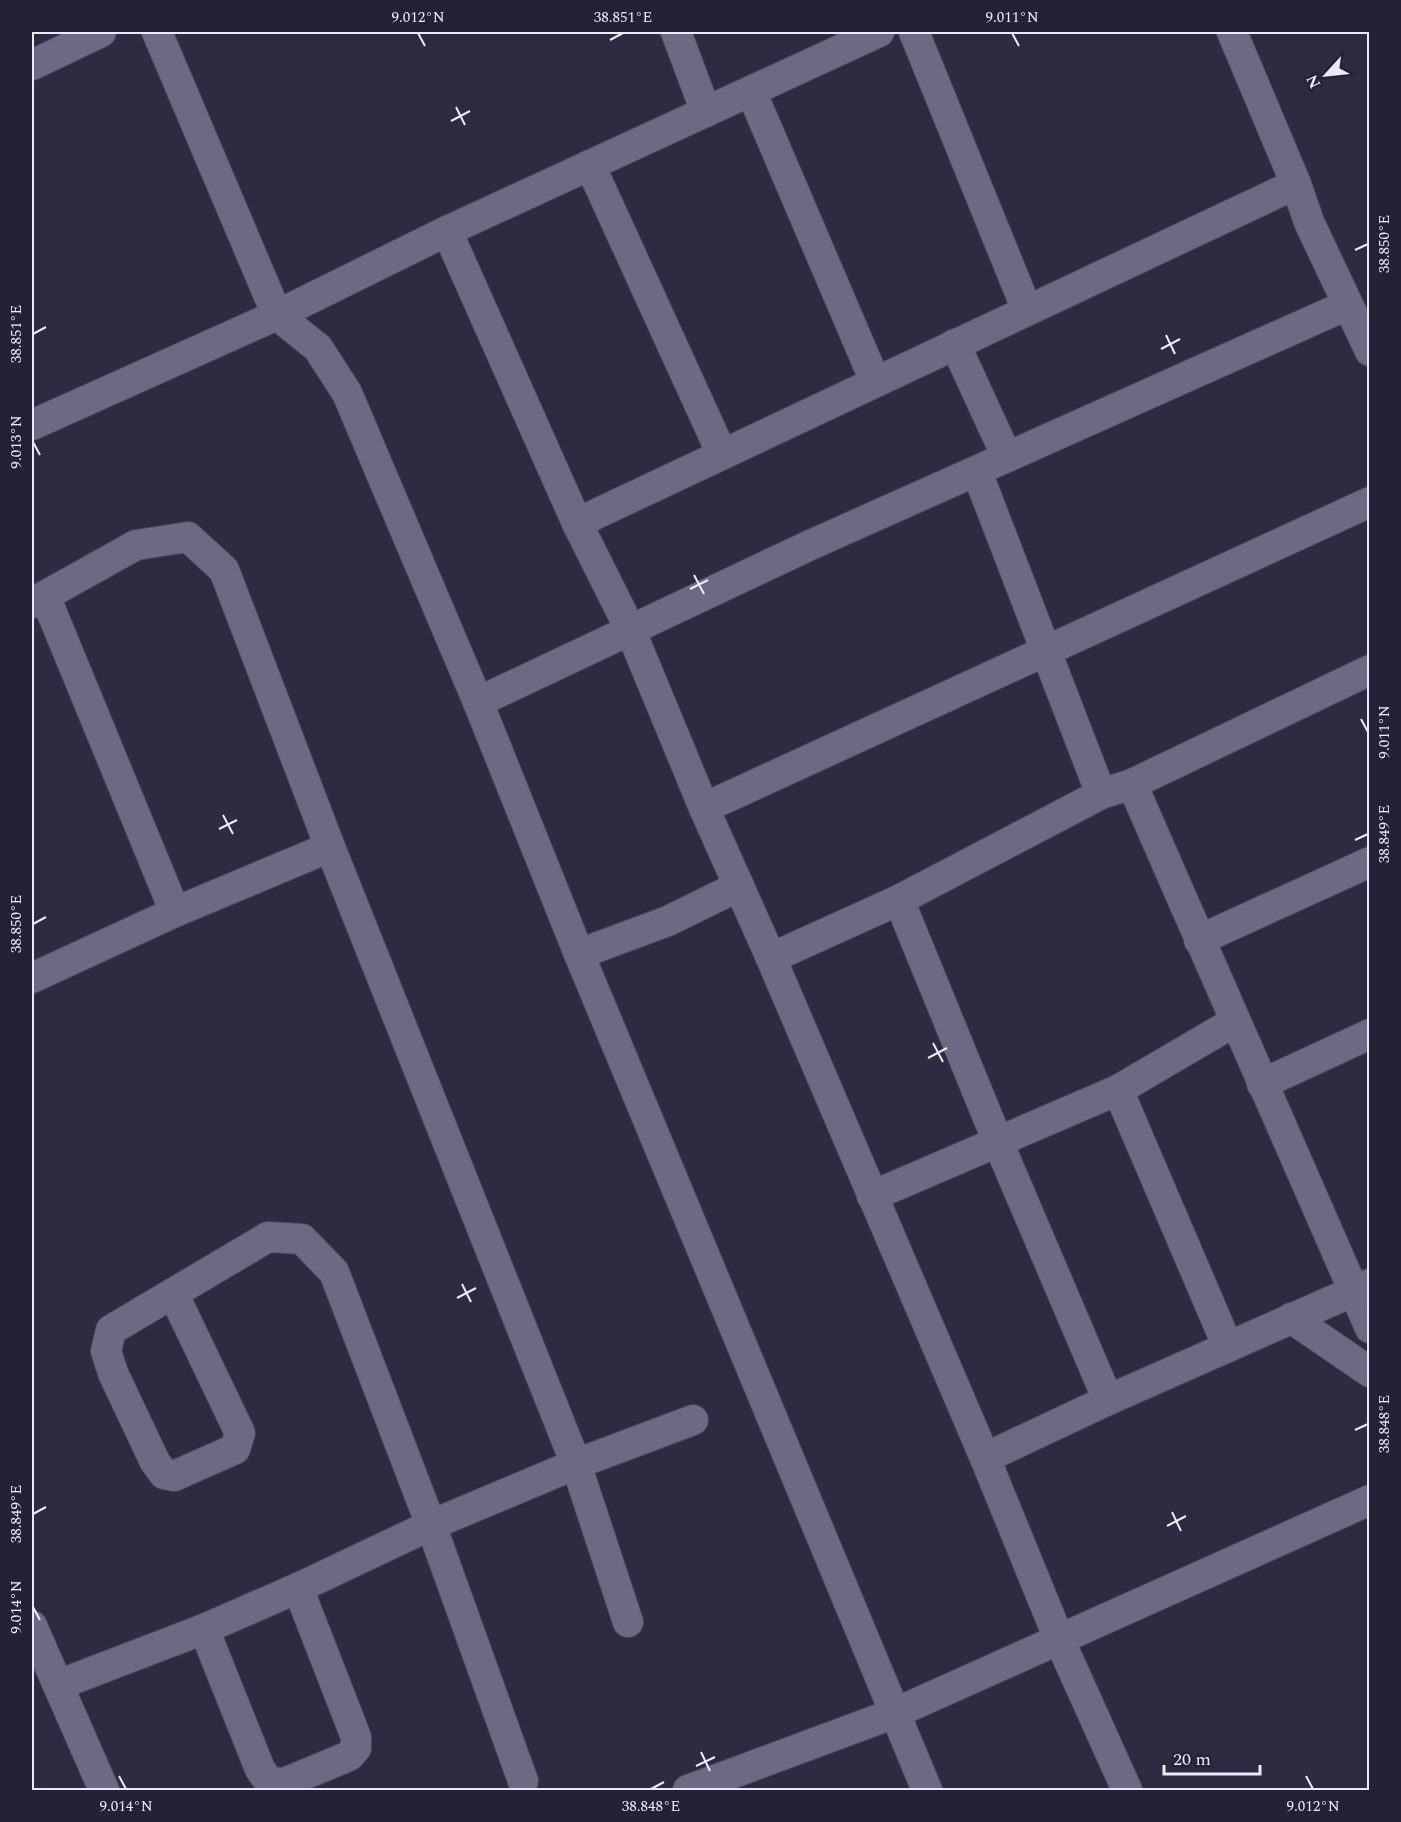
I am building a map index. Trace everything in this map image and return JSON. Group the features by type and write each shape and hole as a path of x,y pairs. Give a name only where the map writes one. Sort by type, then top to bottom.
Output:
{"street":[{"path":"32,65 101,32"},
{"path":"157,32 277,315 318,348 347,393 478,702 579,954 927,1791"},
{"path":"676,32 706,112"},
{"path":"32,425 277,315 447,231 879,32"},
{"path":"914,32 1027,310"},
{"path":"1232,32 1296,184 1309,222 1370,351"},
{"path":"751,91 875,381"},
{"path":"590,165 722,454"},
{"path":"577,523 1296,184"},
{"path":"447,231 577,523 630,629 704,808 771,958 985,1458 1059,1639 1127,1791"},
{"path":"478,702 630,629 1347,305"},
{"path":"955,344 1007,458"},
{"path":"977,472 1101,794"},
{"path":"704,808 1045,649 1370,502"},
{"path":"175,912 38,599 136,545 188,537 224,570 330,847 576,1464 628,1622"},
{"path":"771,958 899,900 1101,794 1132,784 1370,670"},
{"path":"1132,784 1262,1084 1361,1287 1370,1328"},
{"path":"32,978 175,912 330,847"},
{"path":"1199,940 1370,862"},
{"path":"579,954 668,921 739,886"},
{"path":"899,900 998,1142 1108,1400"},
{"path":"872,1196 1118,1090 1234,1022"},
{"path":"1262,1084 1370,1034"},
{"path":"1118,1090 1228,1347"},
{"path":"173,1293 240,1433 235,1449 174,1476 164,1474 155,1462 113,1373 106,1351 111,1330 173,1293 268,1237 302,1239 334,1272 431,1525 523,1781"},
{"path":"985,1458 1108,1400 1361,1287"},
{"path":"1291,1318 1370,1372"},
{"path":"58,1685 204,1629 298,1588 431,1525 576,1464 693,1420"},
{"path":"688,1791 894,1713 1370,1500"},
{"path":"204,1629 260,1770 269,1782 284,1783 349,1756 356,1748 356,1737 298,1588"},
{"path":"32,1626 104,1791"}]}
